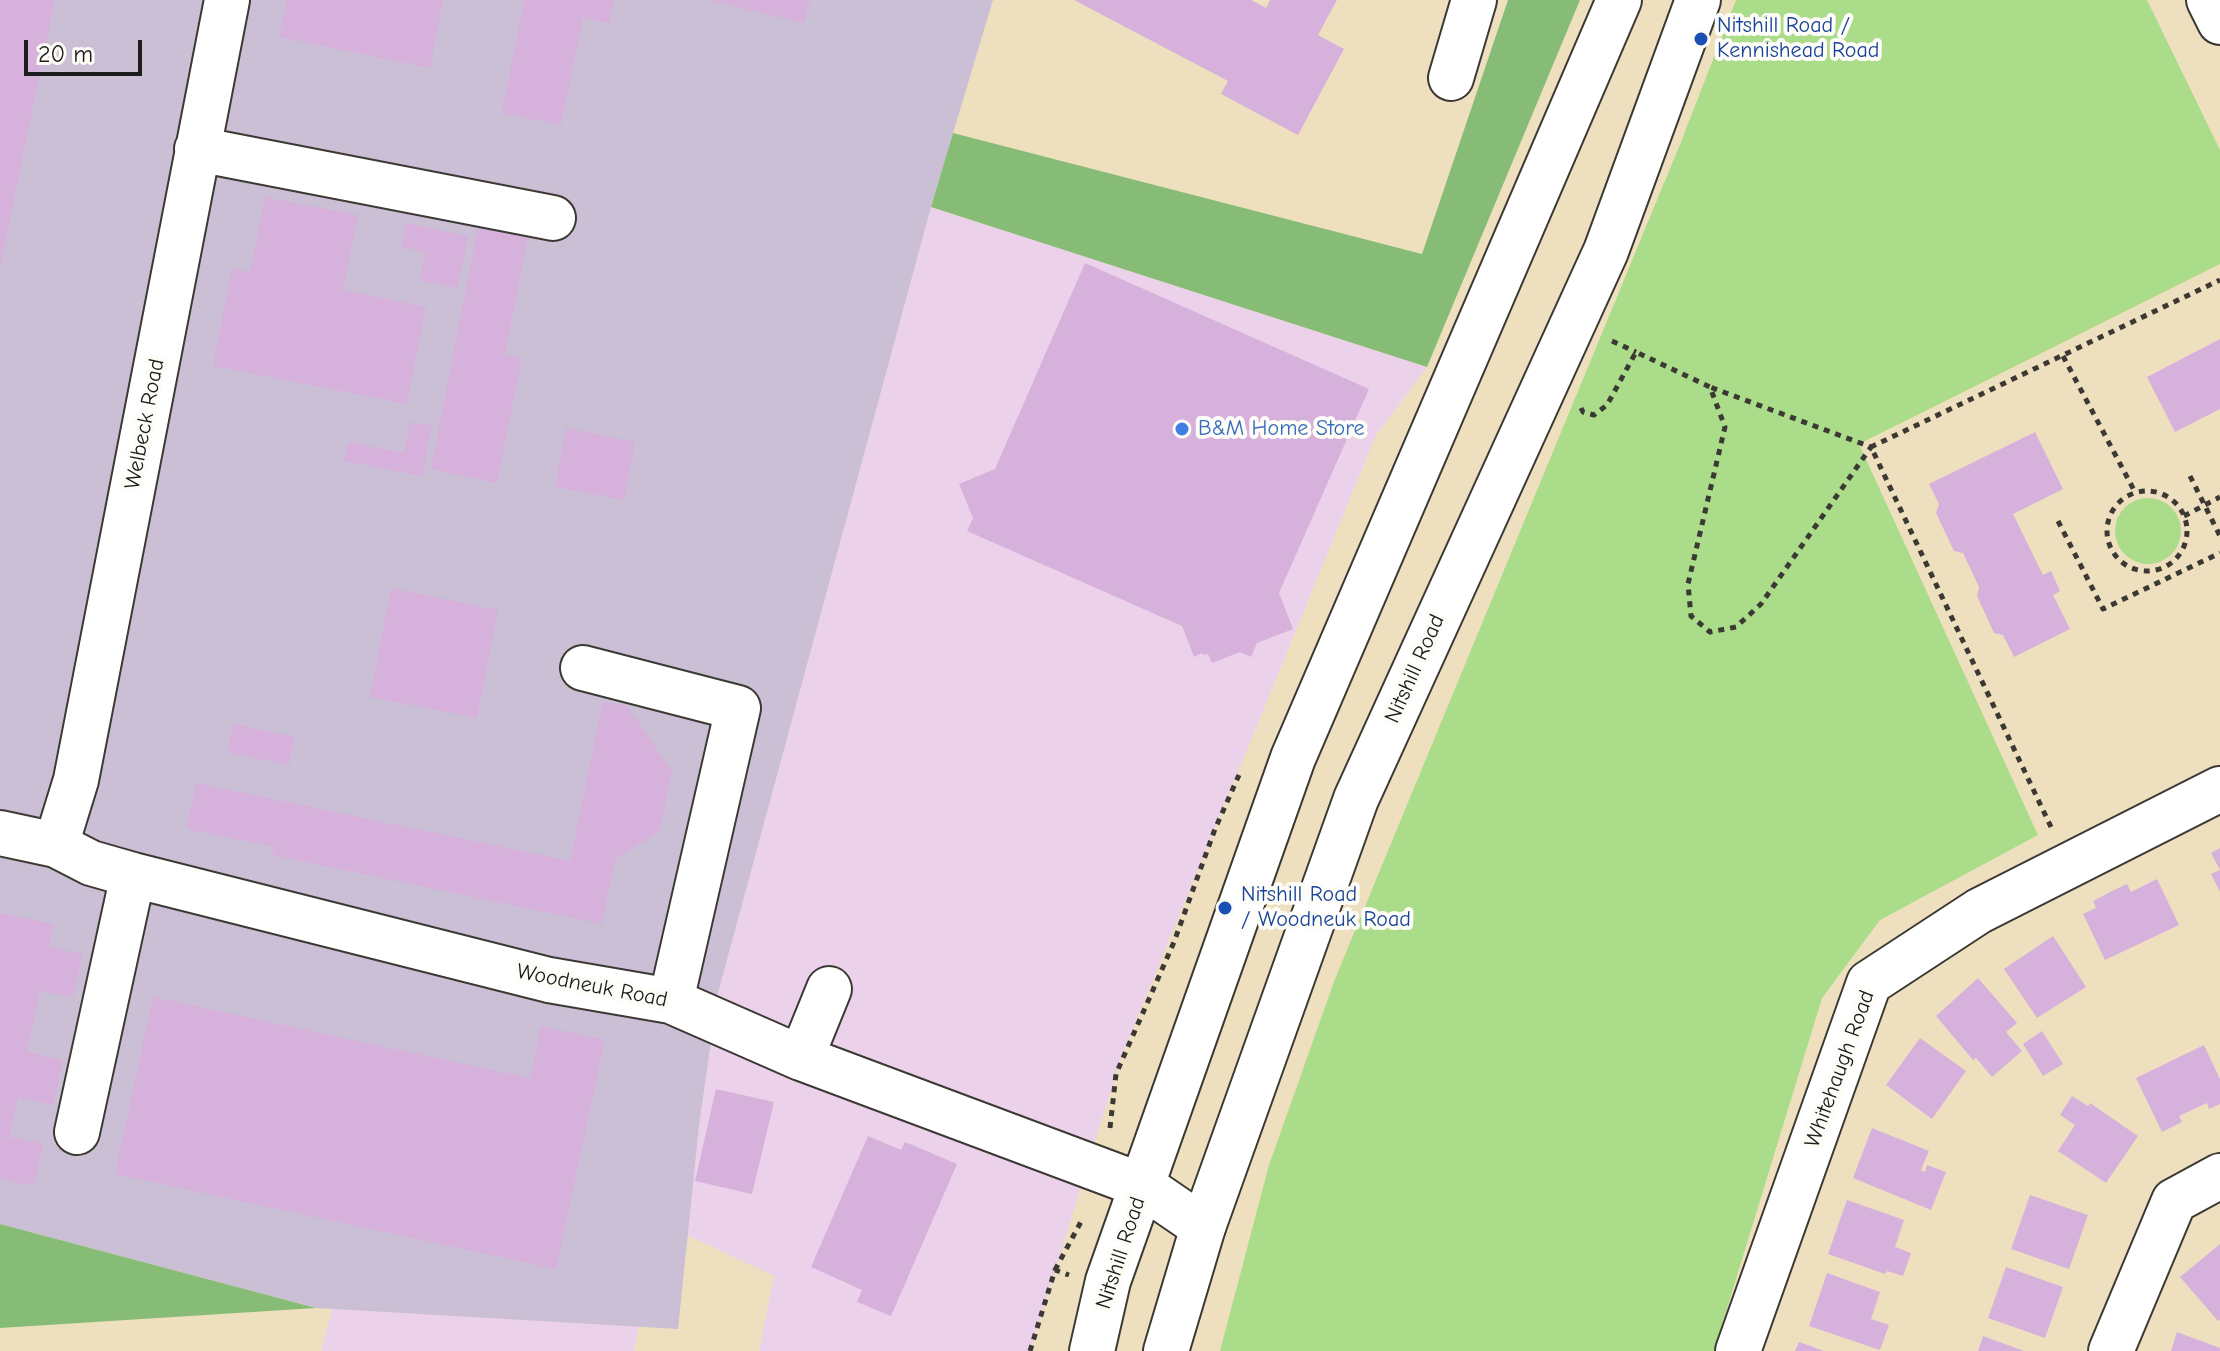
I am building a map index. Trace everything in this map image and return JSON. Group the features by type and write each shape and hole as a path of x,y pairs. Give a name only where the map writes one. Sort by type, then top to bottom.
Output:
{"street":[{"name":"Welbeck Road","path":"56,845 76,780 227,0"},
{"path":"1451,78 1474,0"},
{"name":"Nitshill Road","path":"1092,1351 1108,1281 1293,758 1619,0"},
{"name":"Nitshill Road","path":"1166,1351 1203,1227 1356,799 1606,251 1698,0"},
{"path":"2209,0 2220,22"},
{"path":"197,149 553,218"},
{"path":"583,668 738,708 671,1001"},
{"name":"Whitehaugh Road","path":"1738,1351 1869,983 1979,911 2220,789"},
{"name":"Woodneuk Road","path":"0,833 56,845 91,863 133,875 549,980 671,1001 801,1058 1143,1186 1203,1227"},
{"path":"77,1132 133,875"},
{"path":"801,1058 829,989"},
{"path":"2111,1351 2174,1201 2220,1176"}],"path":[{"path":"1710,387 1725,427 1688,584 1691,616 1710,632 1736,627 1761,604 1871,447 2220,280"},
{"path":"1573,322 1710,387 1871,447 2070,866"},
{"path":"1579,404 1583,412 1594,415 1607,405 1636,352"},
{"path":"2063,356 2135,492"},
{"path":"2190,476 2220,536"},
{"path":"2155,491 2172,500 2184,516 2188,531 2185,546 2176,559 2164,567 2147,571 2132,568 2118,559 2110,545 2107,529 2111,513 2121,501 2135,492 2155,491"},
{"path":"2184,516 2220,497"},
{"path":"2058,521 2103,609 2220,553"},
{"path":"2164,567 2169,579"}],"shaded area":[{"path":"0,0 993,0 931,207 718,993 699,1126 678,1329 316,1308 0,1224"},
{"path":"931,207 1427,367 1376,435 1122,1055 1030,1351 759,1351 774,1276 687,1235 718,993"},
{"path":"332,1309 639,1326 634,1351 321,1351"}],"green space":[{"path":"1508,0 1580,0 1427,367 931,207 953,133 1422,254"},
{"path":"1736,0 2147,0 2220,150 2220,264 1859,444 2038,835 1880,920 1822,998 1714,1351 1220,1351 1269,1165 1335,979 1681,142"},
{"path":"2148,498 2171,508 2181,531 2171,554 2148,564 2125,554 2115,531 2125,508"},
{"path":"0,1224 316,1308 0,1328"}],"building":[{"path":"0,0 55,0 1,263 0,263"},
{"path":"287,0 443,0 430,68 279,37"},
{"path":"524,0 614,0 609,23 583,18 561,125 502,113"},
{"path":"709,0 810,0 804,23"},
{"path":"1074,0 1251,0 1266,8 1270,0 1337,0 1318,35 1344,49 1298,135 1221,94 1228,81"},
{"path":"265,197 358,215 343,290 426,307 407,404 213,366 232,268 250,272"},
{"path":"406,223 468,236 458,288 420,281 425,252 401,247"},
{"path":"478,226 528,236 505,355 522,358 497,483 431,469"},
{"name":"B&M Home Store","path":"1085,263 1369,389 1279,593 1293,629 1257,643 1251,657 1240,652 1212,663 1208,654 1194,657 1182,626 967,531 973,518 959,484 995,469"},
{"path":"2220,339 2220,409 2175,432 2147,377"},
{"path":"410,422 432,426 422,476 344,461 348,442 404,453"},
{"path":"566,428 635,442 624,500 555,487"},
{"path":"2035,432 2063,489 2013,514 2043,575 2051,571 2060,591 2053,595 2070,629 2014,657 2003,635 1994,633 1977,596 1979,587 1963,553 1954,551 1936,513 1939,504 1929,484"},
{"path":"391,588 498,610 477,718 370,697"},
{"path":"603,701 627,706 672,772 659,832 615,859 602,924 272,855 274,847 186,829 196,783 570,861"},
{"path":"233,724 295,737 289,765 227,752"},
{"path":"2220,848 2220,870 2211,853"},
{"path":"2220,870 2220,892 2211,874"},
{"path":"2157,879 2179,925 2105,960 2083,914 2096,908 2093,901 2110,892 2127,884 2131,892"},
{"path":"0,913 54,924 49,947 83,954 73,997 40,991 27,1052 63,1060 53,1105 18,1097 10,1137 43,1144 34,1186 0,1179"},
{"path":"2053,936 2086,987 2037,1018 2004,969"},
{"path":"1978,978 2017,1023 2006,1032 2022,1051 1992,1077 1976,1058 1973,1060 1936,1016"},
{"path":"153,997 530,1078 541,1026 605,1040 556,1269 115,1174"},
{"path":"2042,1031 2063,1064 2043,1076 2023,1044"},
{"path":"1920,1038 1966,1071 1932,1119 1886,1085"},
{"path":"2204,1045 2220,1079 2220,1104 2209,1109 2207,1103 2179,1116 2182,1122 2162,1132 2136,1078"},
{"path":"716,1089 774,1102 752,1194 695,1181"},
{"path":"2072,1096 2088,1106 2090,1103 2138,1136 2106,1183 2058,1151 2075,1125 2060,1115"},
{"path":"1872,1128 1929,1151 1921,1170 1925,1172 1927,1165 1946,1172 1931,1210 1853,1178"},
{"path":"868,1136 901,1150 905,1142 957,1164 891,1316 857,1302 862,1290 811,1267"},
{"path":"2030,1195 2088,1215 2069,1269 2011,1249"},
{"path":"1847,1200 1904,1220 1895,1247 1911,1253 1903,1276 1887,1271 1885,1274 1828,1254"},
{"path":"2220,1244 2220,1320 2218,1321 2180,1277"},
{"path":"2006,1267 2063,1287 2045,1338 1988,1318"},
{"path":"1827,1273 1880,1292 1871,1319 1889,1325 1880,1350 1809,1326"},
{"path":"2177,1332 2220,1348 2220,1351 2171,1351"},
{"path":"1983,1336 2024,1351 1978,1351"},
{"path":"1799,1342 1824,1351 1795,1351"}],"place":[{"name":"Nitshill Road / Kennishead Road","path":"1701,39"},
{"name":"B&M Home Store","path":"1182,429"},
{"name":"Nitshill Road / Woodneuk Road","path":"1225,908"}]}
